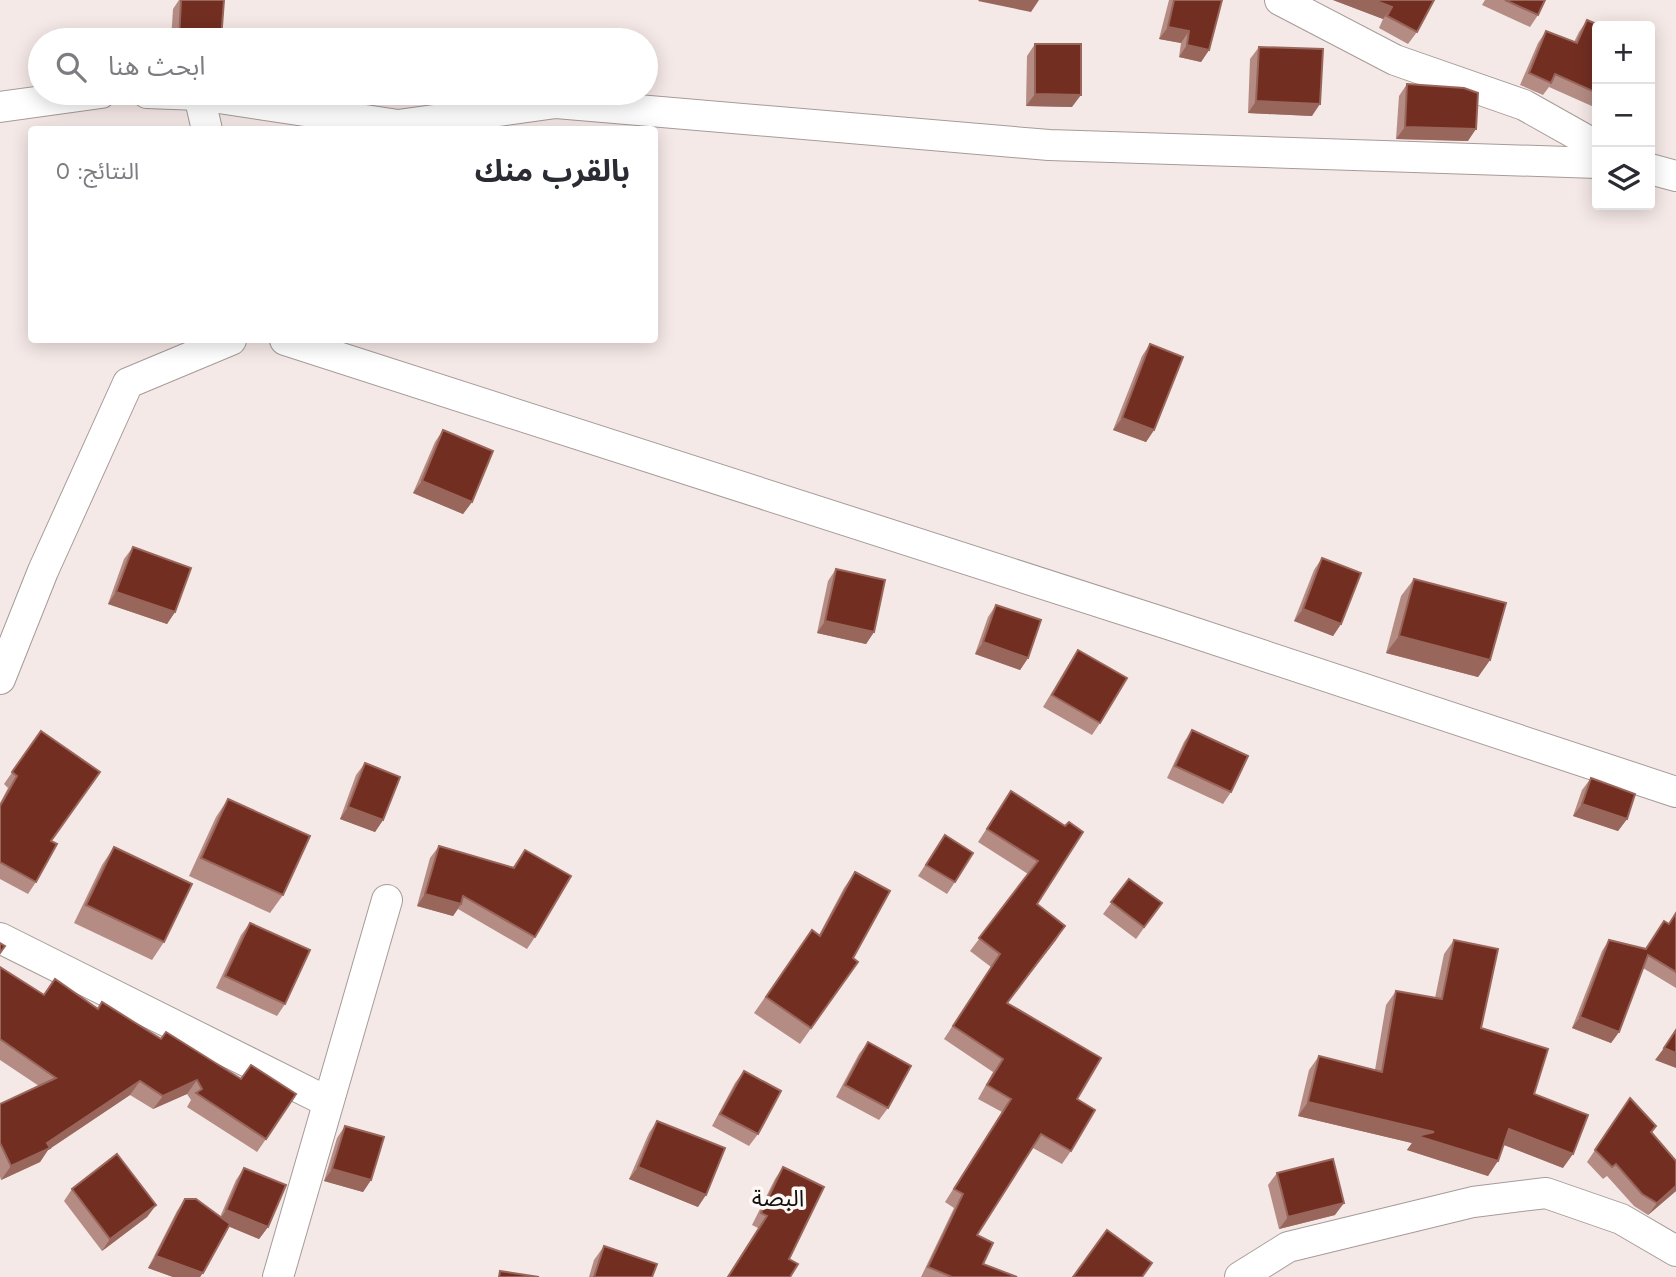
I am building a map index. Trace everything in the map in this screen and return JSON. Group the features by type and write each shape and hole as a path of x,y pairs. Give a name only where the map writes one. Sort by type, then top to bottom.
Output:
{"street":[{"path":"1280,0 1395,60 1524,106 1592,143"},
{"path":"0,107 28,103"},
{"path":"201,105 206,126"},
{"path":"265,105 398,125 542,105"},
{"path":"579,105 1049,145 1592,163"},
{"path":"1655,170 1676,176"},
{"path":"0,679 43,570 128,383 224,343"},
{"path":"294,343 1171,625 1676,792"},
{"path":"278,1277 387,900"},
{"path":"0,937 328,1102"},
{"path":"1240,1277 1288,1247 1473,1202 1546,1193 1621,1219 1676,1251"}],"building":[{"path":"181,0 224,0 222,28 180,28"},
{"path":"1174,0 1222,0 1209,50 1187,45 1189,31 1168,27"},
{"path":"1374,0 1434,0 1417,32 1387,16 1392,7"},
{"path":"1505,0 1545,0 1538,15"},
{"path":"1587,20 1592,22 1592,91 1555,74 1551,83 1529,73 1546,31 1577,43"},
{"path":"1035,44 1081,44 1081,95 1035,94"},
{"path":"1259,47 1323,49 1320,104 1256,101"},
{"path":"1407,84 1464,88 1478,93 1476,129 1405,127"},
{"path":"1150,344 1183,357 1154,430 1122,418"},
{"path":"443,430 493,451 472,502 422,481"},
{"path":"133,547 191,568 175,612 116,592"},
{"path":"1322,558 1361,573 1341,624 1303,609"},
{"path":"836,569 885,580 874,632 825,621"},
{"path":"1414,579 1506,603 1490,660 1399,636"},
{"path":"996,605 1041,620 1028,658 983,642"},
{"path":"1078,650 1127,678 1100,723 1052,695"},
{"path":"1192,730 1248,756 1231,792 1175,766"},
{"path":"41,731 100,772 51,841 57,844 36,882 0,862 0,806 17,776 12,772"},
{"path":"365,763 400,777 383,820 348,807"},
{"path":"1591,778 1635,794 1627,819 1582,804"},
{"path":"1011,791 1065,826 1069,822 1083,832 1037,904 1065,926 1007,1003 1101,1058 1077,1099 1095,1110 1071,1151 1041,1134 977,1235 993,1243 983,1264 1017,1277 952,1277 928,1267 963,1194 954,1189 1011,1099 987,1085 1003,1059 953,1026 1000,954 979,938 1038,861 987,829"},
{"path":"228,799 310,836 283,895 201,858"},
{"path":"945,835 973,853 955,882 926,865"},
{"path":"439,846 514,868 525,850 571,876 535,937 463,896 461,904 425,894"},
{"path":"114,847 192,884 164,942 86,905"},
{"path":"855,872 890,891 853,958 858,962 811,1028 766,997 812,930 820,936"},
{"path":"1129,879 1162,903 1144,927 1111,902"},
{"path":"1676,913 1676,972 1648,955 1619,1032 1580,1017 1609,940 1646,949 1664,921 1669,924"},
{"path":"250,923 310,950 285,1004 225,976"},
{"path":"1454,940 1498,949 1481,1028 1548,1049 1534,1094 1588,1115 1573,1154 1509,1129 1498,1161 1417,1136 1434,1132 1308,1102 1319,1056 1382,1072 1396,991 1442,999"},
{"path":"0,967 44,995 55,979 98,1009 102,1002 161,1039 166,1032 241,1079 251,1065 296,1094 266,1139 196,1093 202,1089 197,1080 163,1096 140,1081 47,1143 50,1148 11,1166 0,1143 0,1104 56,1078 0,1039"},
{"path":"1676,1030 1676,1053 1664,1048"},
{"path":"868,1042 911,1066 888,1108 845,1085"},
{"path":"744,1071 781,1091 758,1134 720,1114"},
{"path":"1630,1098 1656,1126 1651,1132 1676,1161 1676,1186 1657,1203 1642,1194 1616,1164 1612,1167 1595,1150"},
{"path":"657,1121 725,1148 706,1195 638,1167"},
{"path":"345,1126 384,1137 371,1180 332,1169"},
{"path":"117,1154 156,1205 110,1239 72,1189"},
{"path":"1333,1159 1344,1203 1288,1217 1277,1173"},
{"path":"783,1167 824,1187 789,1259 798,1264 790,1277 728,1277 767,1216 761,1213"},
{"path":"244,1168 286,1185 268,1227 226,1210"},
{"path":"185,1199 196,1199 230,1224 203,1273 156,1256"},
{"path":"1107,1230 1152,1263 1142,1277 1073,1277"},
{"path":"604,1246 657,1264 652,1277 594,1277"},
{"path":"500,1271 539,1277 499,1277"}],"district":[{"name":"البصة","path":"778,1198"}]}
